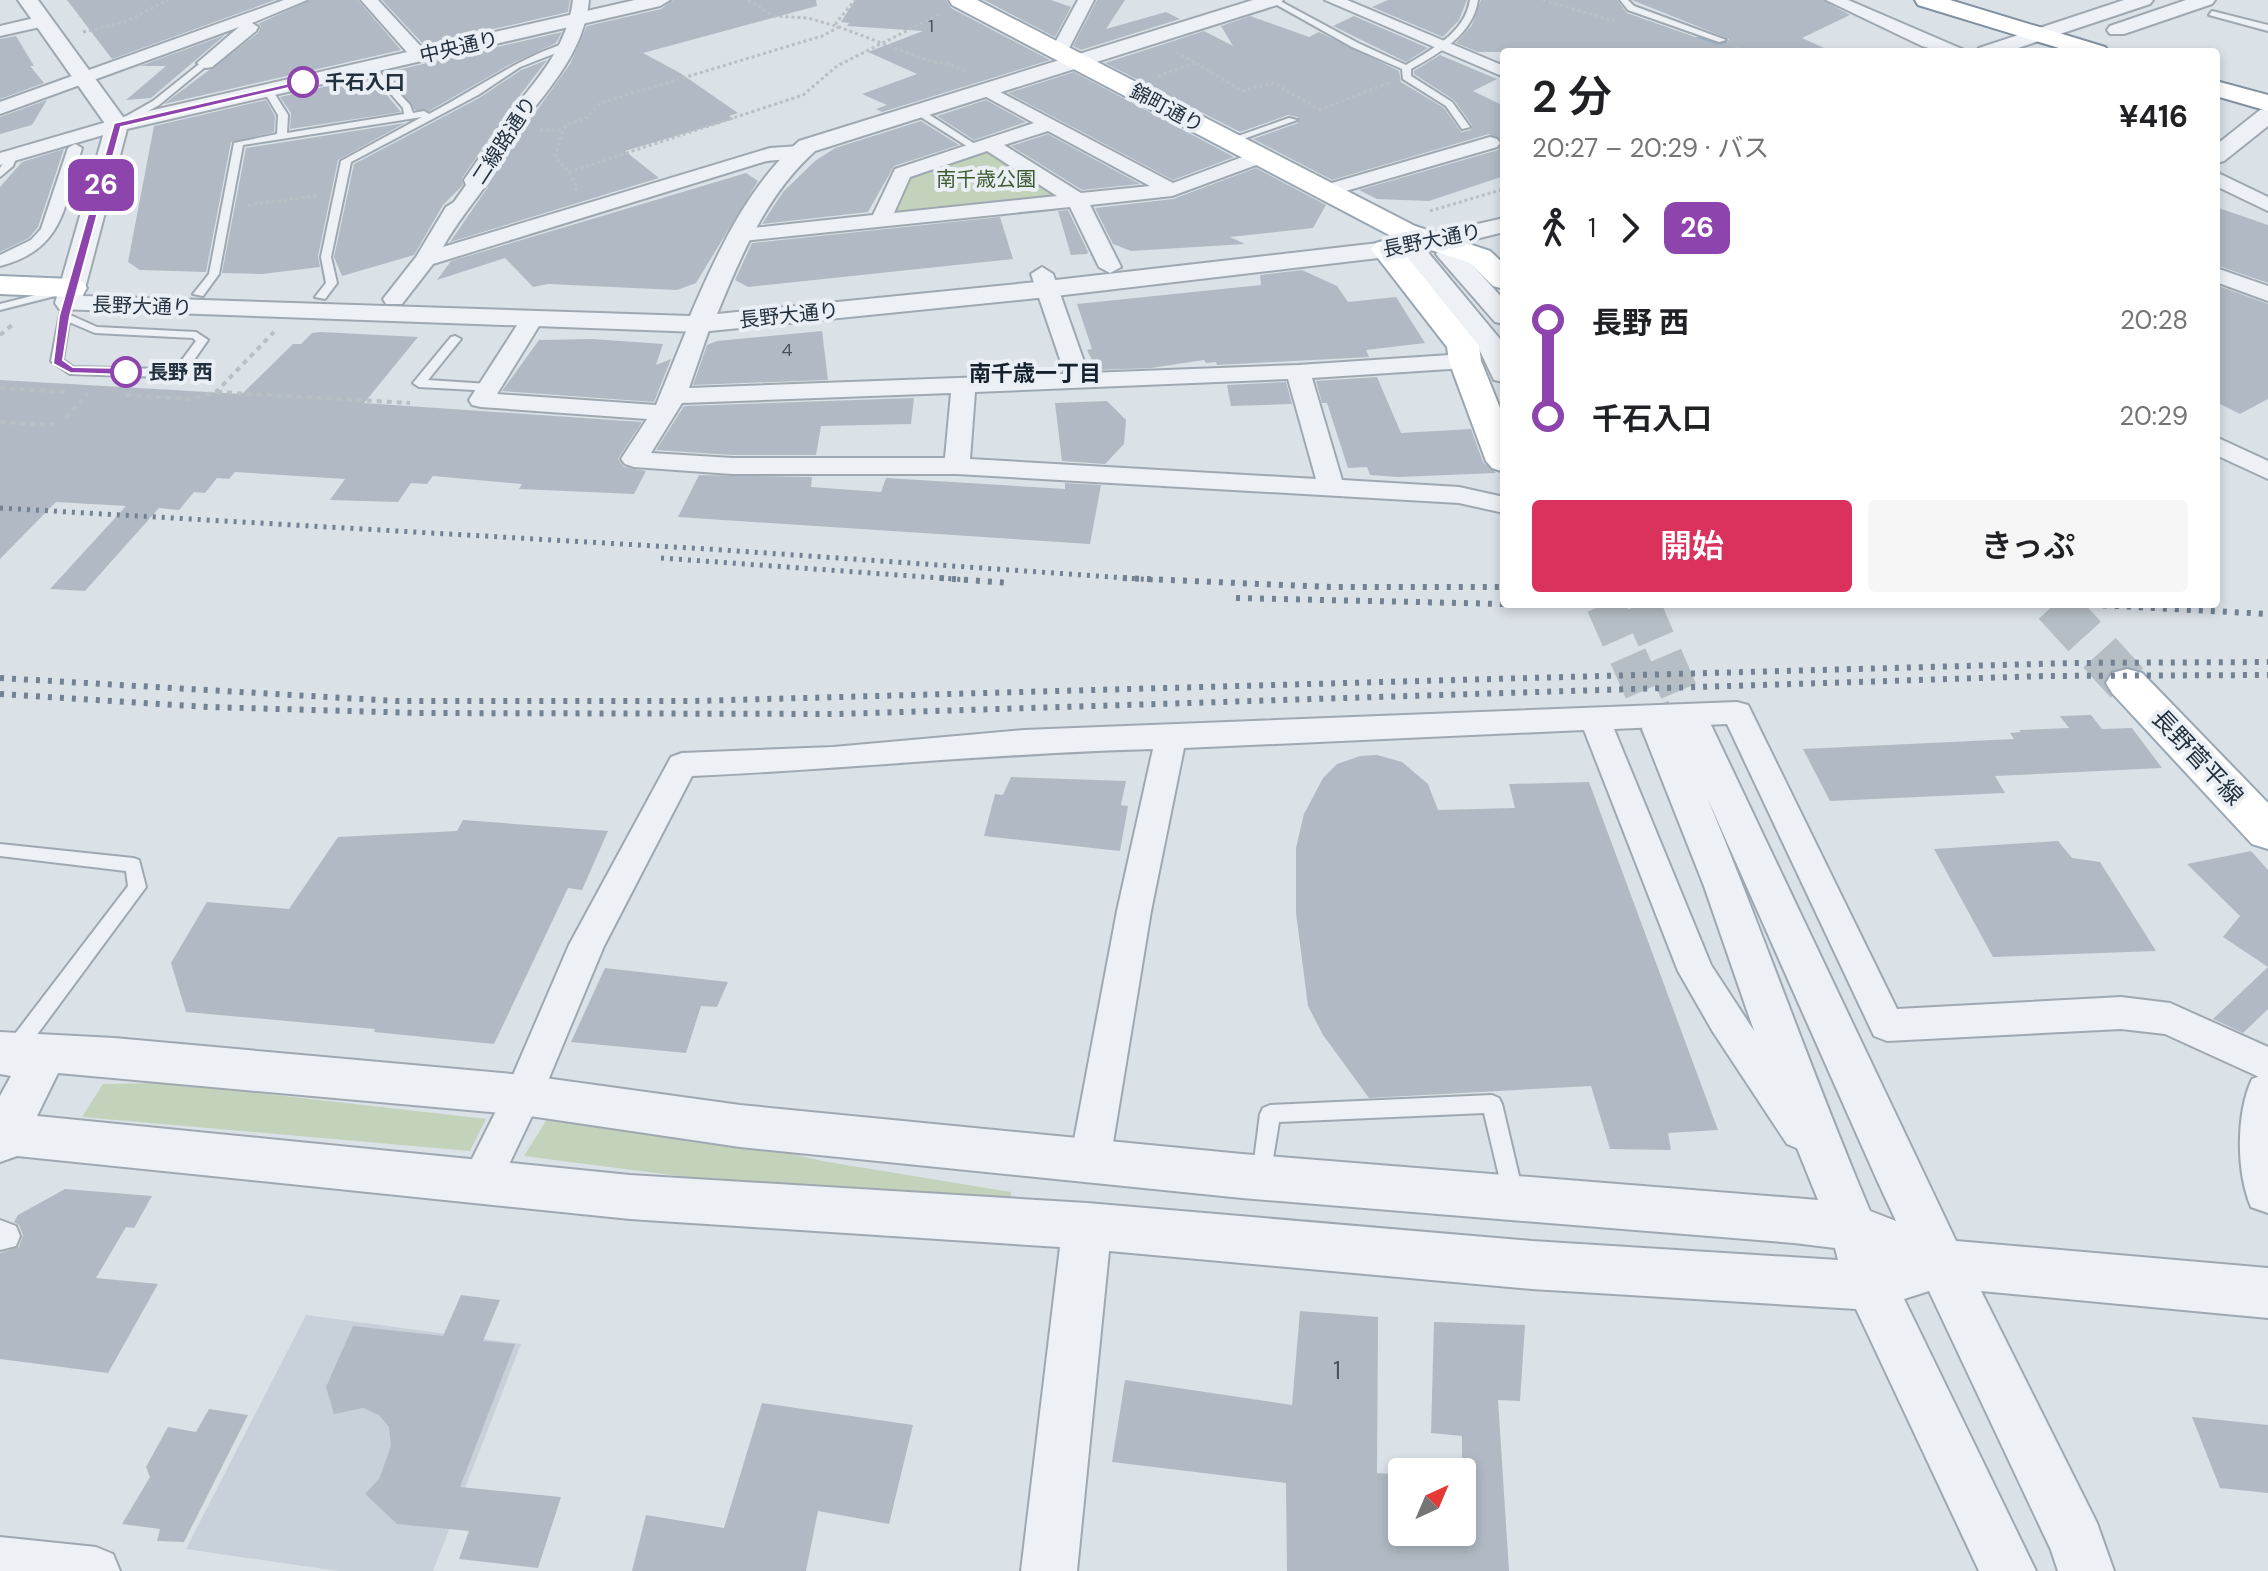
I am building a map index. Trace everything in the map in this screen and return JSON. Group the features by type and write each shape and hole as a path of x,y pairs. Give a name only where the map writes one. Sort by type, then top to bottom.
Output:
{"main road":[{"path":"1926,0 2055,44 2076,48"},
{"name":"錦町通り","path":"954,5 1067,56 1374,216 1409,242"},
{"path":"2220,89 2268,103"},
{"path":"1409,242 1480,257 1500,276"},
{"path":"1409,242 1463,346 1465,361 1500,451"},
{"path":"6,298 68,302"},
{"name":"長野菅平線","path":"2127,683 2268,832"}],"street":[{"path":"28,0 117,125"},
{"path":"0,108 299,0"},
{"path":"369,0 420,56"},
{"name":"中央通り","path":"117,125 420,56 580,10 660,0"},
{"path":"1067,56 1086,0"},
{"path":"1333,0 1500,70"},
{"path":"1834,0 1947,48"},
{"path":"2055,44 2143,0"},
{"path":"1263,5 1148,38 1067,56 989,87 838,135 799,152 790,159 743,235 703,317 669,405 634,459 732,466 957,466 1459,495 1500,504"},
{"path":"2020,48 2055,44 2209,6"},
{"name":"二線路通り","path":"394,299 425,259 453,211 461,206 476,185 474,180 498,145 514,130 520,120 517,117 538,87 545,84 566,46 580,10"},
{"path":"206,63 269,11"},
{"path":"0,31 43,21"},
{"path":"989,87 1049,124 1172,190"},
{"path":"2220,153 2268,115"},
{"path":"881,220 902,173 1049,124"},
{"path":"6,158 117,125"},
{"path":"68,302 117,125"},
{"path":"1465,127 1497,146"},
{"path":"983,146 1077,200 1110,267"},
{"path":"1325,191 1497,146"},
{"path":"0,261 32,249 52,229 75,148"},
{"path":"425,259 777,152 799,152"},
{"path":"743,235 1172,190 1260,157"},
{"path":"2220,180 2268,205"},
{"name":"長野大通り","path":"1044,282 1110,267 1367,240 1409,242 1500,203"},
{"name":"長野大通り","path":"68,302 531,321 703,317 1409,242 1500,226"},
{"path":"1409,242 1500,313"},
{"path":"1409,242 1491,345 1500,365"},
{"path":"2220,276 2268,294"},
{"path":"1044,282 1079,380"},
{"path":"101,304 139,291"},
{"name":"長野大通り","path":"68,302 139,291 674,311 703,317"},
{"path":"531,321 481,400 669,405 964,383 1298,372 1465,361"},
{"path":"1298,372 1331,487"},
{"path":"957,466 964,383"},
{"path":"2220,447 2268,471"},
{"path":"481,1181 523,1095 587,945 682,765 833,758 1024,741 1737,713 1887,1025 2121,1013 2170,1019 2268,1065"},
{"path":"1594,718 1696,971 1752,1061 1828,1168"},
{"path":"2008,1571 1871,1286 1853,1227 1828,1168 1724,886 1677,728 2077,1543 2086,1571"},
{"path":"1090,1161 1136,897 1171,737"},
{"path":"1940,1263 1871,1286 1532,1265 1087,1226 630,1197 2,1136 10,1062 98,1056 523,1095 740,1126 1090,1161 1853,1227 1940,1263 2268,1293"},
{"path":"2268,1093 2263,1160 2268,1191"},
{"path":"1049,1571 1087,1226"},
{"path":"0,1561 96,1571"}],"lane":[{"path":"1406,73 1465,26 1474,10 1474,0"},
{"path":"1624,0 1631,8 1722,40"},
{"path":"1263,5 1341,36 1406,73 1449,104 1465,127"},
{"path":"2209,6 2268,28"},
{"path":"321,297 332,283 326,257 346,161 517,65 566,46"},
{"path":"117,125 156,103 206,63"},
{"path":"372,67 407,107 409,116"},
{"path":"268,90 283,115 282,135"},
{"path":"916,110 983,146"},
{"path":"199,294 214,274 239,143 438,112"},
{"path":"1229,141 1292,120"},
{"path":"0,174 10,164 6,158"},
{"path":"68,302 95,330 196,335 202,340 183,367 162,373 70,370 57,361 68,302"},
{"path":"455,339 419,383 488,388"},
{"path":"0,850 133,865 137,887 10,1062"},
{"path":"1262,1177 1270,1114 1492,1104 1515,1199"}],"path":[{"path":"83,32 125,22 168,0"},
{"path":"748,0 774,16 808,18 932,62 951,64 989,87"},
{"path":"839,27 836,23 855,0"},
{"path":"569,172 803,95 827,72 954,5"},
{"path":"562,216 577,187 569,172 555,157 563,130 568,124 585,119 600,103 822,36 839,27"},
{"path":"1148,38 1242,91 1274,83 1320,110"},
{"path":"1125,87 1196,63"},
{"path":"1292,120 1406,73"},
{"path":"1430,211 1500,190"},
{"path":"227,208 338,194"},
{"path":"216,392 414,403"},
{"path":"66,418 88,393"},
{"path":"0,422 54,425"}],"shaded area":[{"path":"306,1315 521,1344 433,1571 338,1571 186,1549"}],"green space":[{"name":"南千歳公園","path":"987,151 997,154 1063,195 1060,200 891,214 908,178"},
{"path":"170,1083 486,1119 470,1151 82,1117 103,1084"},
{"path":"549,1116 708,1134 822,1161 1011,1192 1010,1202 787,1190 524,1156"}],"building":[{"path":"67,0 275,0 112,59"},
{"path":"310,0 358,0 401,50 164,104 258,33 261,26 258,24"},
{"path":"382,0 570,0 568,12 424,45"},
{"path":"673,0 816,0 817,6 643,53 680,73 738,113 729,116 734,119 625,151 659,178 450,242 488,187 487,180 570,64 587,26 661,9"},
{"path":"855,0 946,0 951,8 1050,60 882,112 876,109 887,105 862,94 917,74 868,52 923,31 847,26 849,23 841,22"},
{"path":"984,0 1051,0 1071,7 1055,37"},
{"path":"1097,0 1125,0 1106,29 1166,12 1180,19 1081,50 1073,46"},
{"path":"1388,0 1467,0 1459,20 1443,37 1372,7"},
{"path":"1481,0 1617,0 1627,13 1718,45 1727,43 1729,39 1632,0 1823,0 1850,15 1802,38 1824,48 1500,48 1500,52 1478,52 1456,43 1472,25"},
{"path":"1250,16 1309,37 1319,32 1399,71 1401,82 1444,108 1461,132 1471,130 1472,125 1454,100 1414,74 1414,71 1440,55 1497,79 1473,91 1500,104 1500,140 1489,134 1332,180 1253,139 1298,123 1298,117 1288,115 1240,132 1105,63 1204,31 1233,46 1221,26"},
{"path":"1354,16 1428,48 1406,62 1333,26"},
{"path":"562,32 556,43 511,64 429,111 415,110 384,73"},
{"path":"225,35 151,98 126,100 166,66 140,66"},
{"path":"16,36 34,66 30,66 44,83 0,99 0,39"},
{"path":"547,60 508,111 507,121 497,135 489,139 462,178 463,185 443,205 414,255 342,276 334,257 354,164 479,98 521,70"},
{"path":"1074,72 1234,157 1173,180 1008,93"},
{"path":"371,76 401,112 290,129 291,113 280,97"},
{"path":"47,100 32,125 0,134 0,117"},
{"path":"266,100 275,116 274,132 231,142 206,272 140,270 128,262 154,126"},
{"path":"986,100 1026,122 974,140 937,116"},
{"path":"921,121 959,145 894,166 868,212 762,224 783,192 815,161 835,148"},
{"path":"405,123 338,160 318,256 320,267 262,274 222,273 246,148"},
{"path":"1048,134 1140,184 1082,190 1011,146"},
{"path":"1500,146 1500,177 1429,201 1377,199 1359,190 1498,150"},
{"path":"64,149 38,227 29,238 0,252 0,187 22,162"},
{"path":"1256,168 1326,205 1313,228 1230,237 1245,244 1131,251 1113,244 1095,208 1173,199"},
{"path":"746,173 758,181 696,283 677,290 548,284 533,287 505,258 437,280 451,261"},
{"path":"2220,208 2268,225 2268,283 2220,266"},
{"path":"1068,210 1087,254 1071,255 1058,211"},
{"path":"1000,217 1013,259 748,287 735,280 752,243"},
{"path":"1302,270 1337,286 1348,302 1396,297 1425,343 1366,350 1369,357 1217,365 1216,362 1206,363 1204,360 1151,368 1097,370 1087,350 1092,349 1077,304 1261,285 1260,275"},
{"path":"2220,286 2268,304 2268,399 2240,414 2220,404"},
{"path":"822,331 828,380 693,385 707,345 717,341"},
{"path":"312,333 418,337 364,403 642,422 618,459 624,467 646,471 634,494 519,489 522,484 433,476 427,484 411,483 398,502 330,500 345,479 235,472 229,479 217,478 205,493 194,492 179,510 159,508 85,591 50,589 126,506 56,502 0,559 0,380 242,394 293,344 301,344"},
{"path":"592,339 663,344 656,365 671,359 654,402 502,391 539,340"},
{"path":"1377,377 1401,433 1471,429 1483,462 1496,473 1398,477 1370,475 1367,467 1348,468 1327,403 1322,403 1316,381"},
{"path":"1286,382 1292,404 1231,406 1227,385"},
{"path":"914,398 911,424 821,426 816,455 732,455 656,450 684,406"},
{"path":"1107,401 1126,420 1124,444 1105,464 1062,461 1055,403"},
{"path":"699,475 812,477 811,487 881,492 886,478 1065,489 1065,483 1101,485 1090,544 678,517"},
{"path":"2091,715 2102,729 2132,728 2162,768 1995,776 2005,793 1830,801 1803,749 2014,739 2010,733 2021,732 2019,730 2069,728 2060,716"},
{"path":"1377,755 1402,762 1428,784 1438,810 1515,808 1509,784 1589,782 1718,1130 1668,1133 1671,1150 1610,1149 1591,1086 1369,1098 1323,1035 1308,1006 1296,913 1296,848 1304,814 1323,778 1337,764 1360,756"},
{"path":"1011,777 1126,781 1121,805 1128,806 1120,851 984,836 995,794 1003,795"},
{"path":"463,820 608,831 582,890 568,888 494,1044 374,1032 375,1029 186,1012 171,963 207,902 289,909 338,837 457,831"},
{"path":"2058,841 2072,858 2100,862 2156,951 1993,957 1934,849"},
{"path":"2251,851 2268,870 2268,967 2223,937 2240,916 2187,864"},
{"path":"2268,967 2268,1009 2243,1033 2213,1019"},
{"path":"605,968 728,982 717,1007 701,1006 686,1053 571,1042"},
{"path":"65,1189 152,1196 134,1228 126,1227 96,1278 158,1284 108,1373 0,1359 0,1253 19,1247 23,1235 19,1225 14,1222 18,1215"},
{"path":"461,1295 500,1300 483,1341 515,1344 460,1487 561,1497 538,1568 459,1559 469,1531 397,1524 365,1494 379,1479 385,1463 391,1446 389,1427 379,1415 363,1408 334,1414 326,1387 353,1326 443,1336"},
{"path":"1300,1311 1378,1317 1377,1473 1388,1474 1388,1546 1476,1546 1476,1458 1462,1458 1462,1436 1431,1433 1434,1322 1525,1325 1520,1401 1498,1400 1509,1571 1287,1571 1286,1483 1112,1462 1125,1380 1292,1405"},
{"path":"762,1403 913,1425 889,1524 818,1511 806,1571 632,1571 646,1515 724,1528"},
{"path":"209,1409 248,1415 184,1542 157,1541 160,1529 122,1524 150,1477 146,1467 168,1427 196,1432"},
{"path":"2192,1417 2268,1425 2268,1493 2220,1488"}],"waterway":[{"path":"1664,42 1717,42 1728,48"}],"tunnel":[{"path":"1607,608 1660,729"},
{"path":"1643,608 1694,727"},
{"path":"2059,608 2127,683"}],"railway":[{"path":"0,508 708,549 1131,578"},
{"path":"661,558 968,580"},
{"path":"940,578 1009,583"},
{"path":"1123,578 1131,578"},
{"path":"1131,578 1330,587 1500,587"},
{"path":"1131,578 1155,580"},
{"path":"1236,598 1500,604"},
{"path":"2155,608 2268,614"},
{"path":"0,678 396,701 694,701 2073,663 2268,662"},
{"path":"0,694 209,707 419,713 838,714 2046,676 2268,675"}],"bus line":[{"name":"26","path":"126,372 70,370 57,361 64,316 117,125 303,82"}],"place":[{"name":"千石入口","path":"303,82"},
{"name":"長野 西","path":"126,372"}],"district":[{"name":"南千歳一丁目","path":"1035,373"}]}
